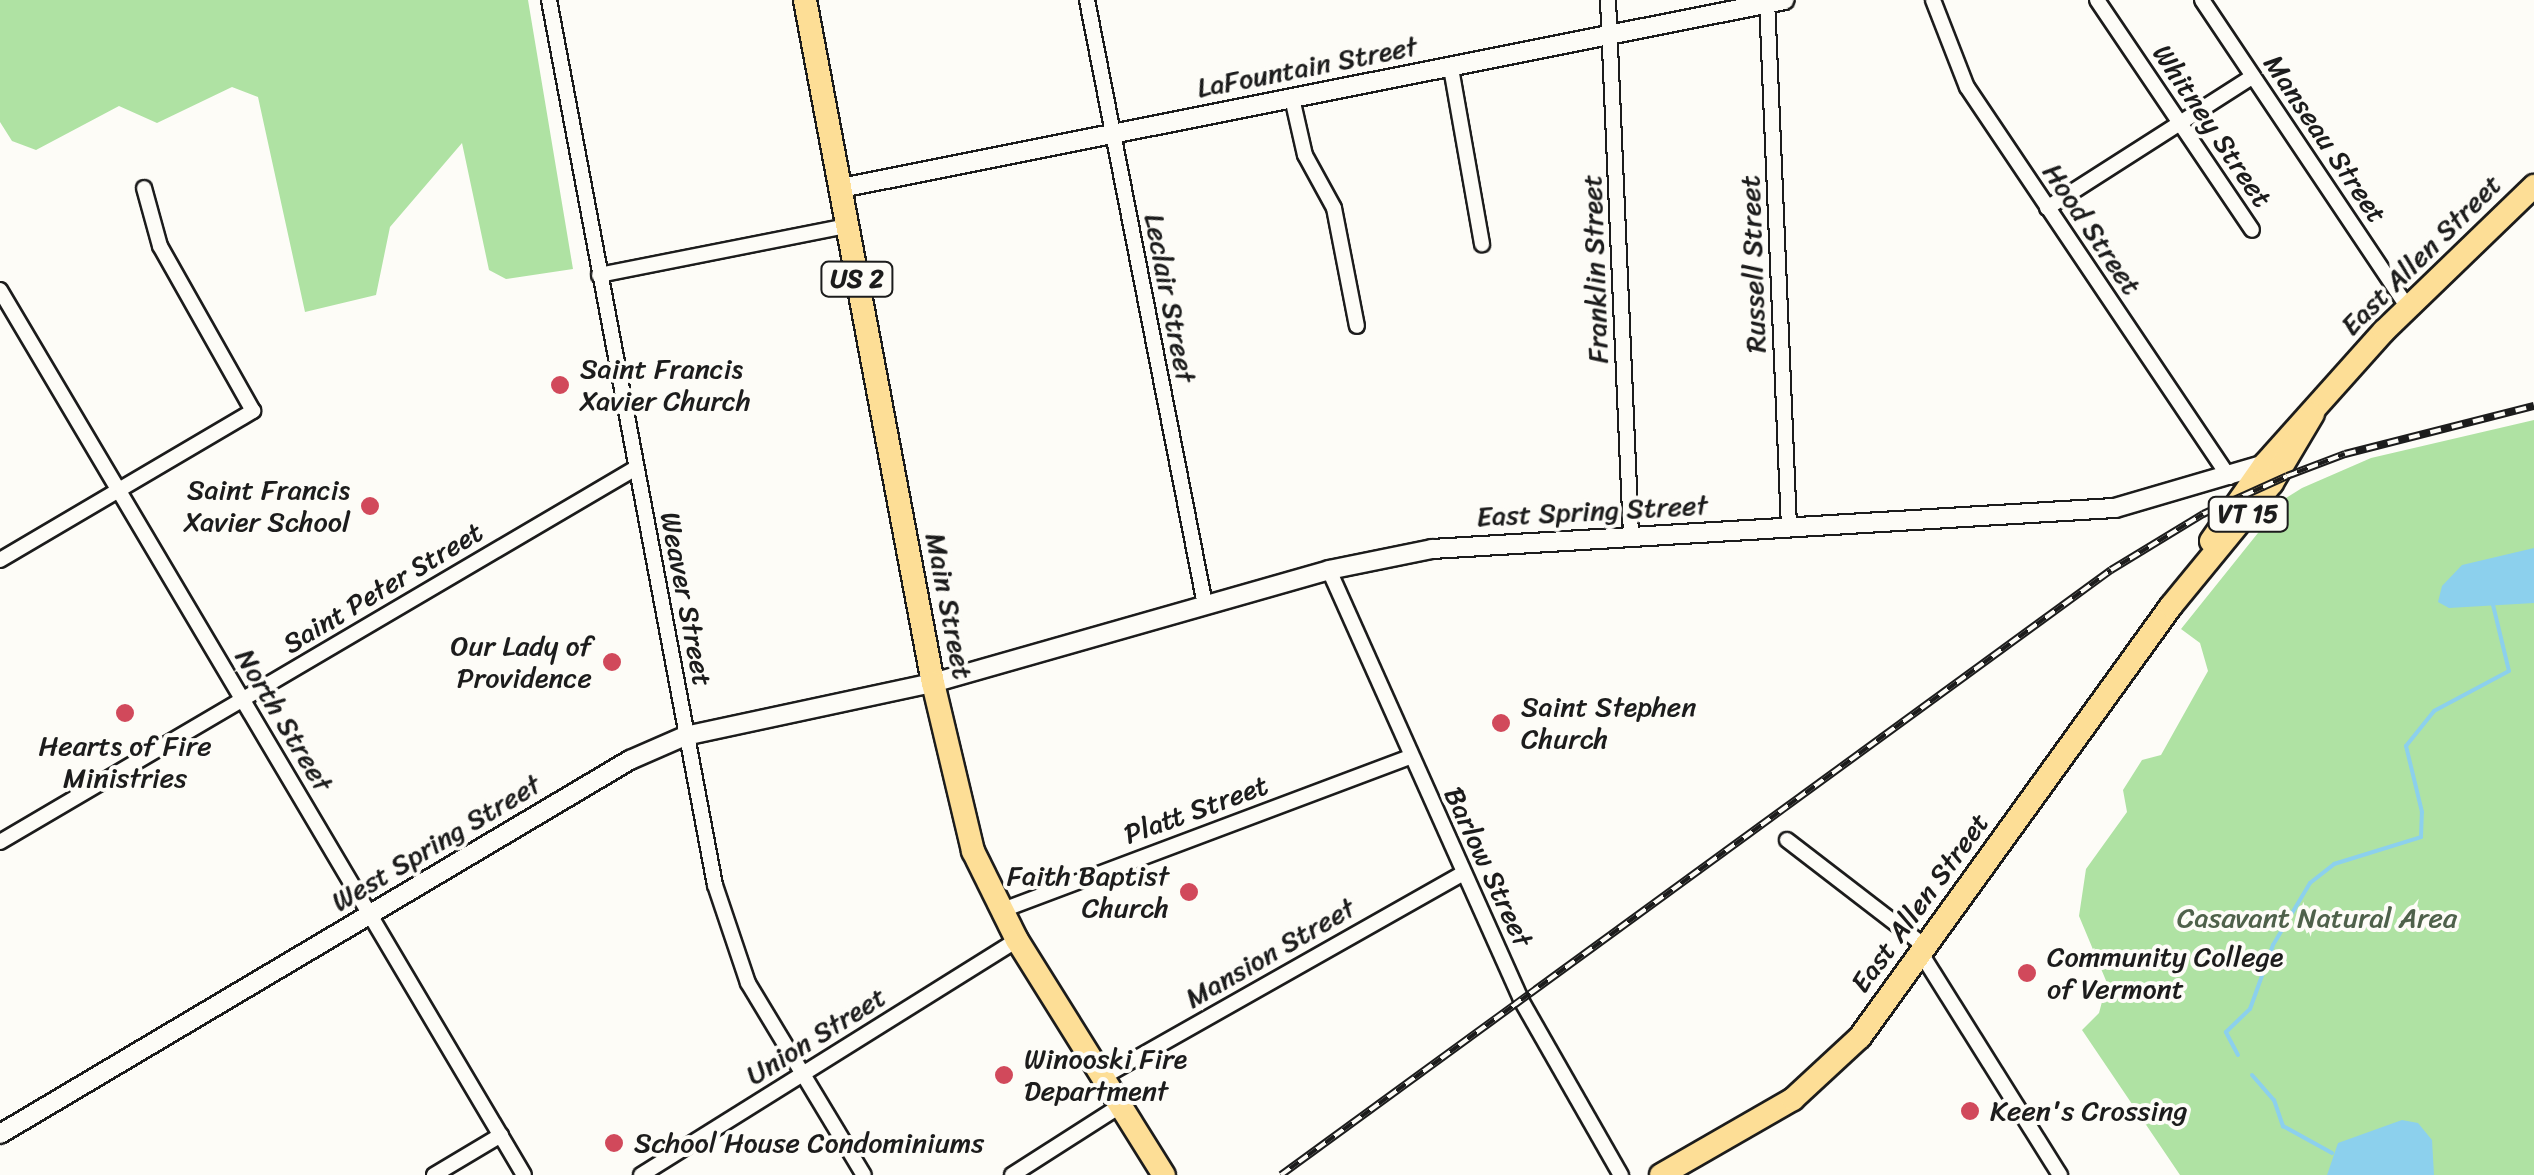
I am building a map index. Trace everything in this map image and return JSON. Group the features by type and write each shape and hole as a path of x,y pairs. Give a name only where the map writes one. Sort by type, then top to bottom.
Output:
{"main road":[{"name":"Main Street","path":"806,0 933,683 973,851 1017,940 1164,1175"},
{"name":"East Allen Street","path":"1661,1175 1812,1085 1850,1048 2172,606 2264,464 2408,306 2534,186"},
{"name":"East Allen Street","path":"2172,606 2272,483 2313,414"}],"street":[{"name":"Weaver Street","path":"549,0 685,736 730,938 802,1074 864,1175"},
{"name":"Leclair Street","path":"1087,0 1204,605"},
{"name":"Franklin Street","path":"1608,0 1631,536"},
{"name":"Hood Street","path":"1933,0 1966,87 2229,477"},
{"name":"Whitney Street","path":"2098,0 2252,230"},
{"name":"Manseau Street","path":"2202,0 2408,306"},
{"name":"LaFountain Street","path":"840,188 1773,1"},
{"name":"Russell Street","path":"1773,1 1789,527"},
{"path":"1452,68 1482,244"},
{"path":"2047,208 2252,76"},
{"path":"1292,98 1305,155 1332,202 1358,326"},
{"path":"0,560 253,410 160,246 144,188"},
{"path":"598,276 847,226"},
{"name":"North Street","path":"0,290 524,1175"},
{"name":"East Spring Street","path":"933,683 1329,570 1496,542 2115,508 2264,464"},
{"name":"Saint Peter Street","path":"0,842 636,468"},
{"name":"Barlow Street","path":"1329,570 1409,756 1543,1043 1621,1175"},
{"name":"West Spring Street","path":"0,1134 630,760 685,736 933,683"},
{"name":"Platt Street","path":"1000,911 1409,756"},
{"path":"1787,840 1924,951 2060,1175"},
{"name":"Mansion Street","path":"1103,1078 1463,873"},
{"name":"Union Street","path":"640,1175 1017,940"},
{"path":"1012,1175 1120,1106"},
{"path":"434,1175 501,1135"}],"green space":[{"path":"0,0 528,0 573,269 506,279 489,270 462,143 390,227 376,295 305,312 258,97 232,87 157,123 119,106 36,150 12,141 0,122"},
{"name":"Casavant Natural Area","path":"2534,420 2534,1175 2180,1175 2082,1030 2099,1013 2107,983 2079,916 2086,869 2127,812 2123,790 2142,760 2161,755 2208,671 2200,643 2181,629 2286,498 2302,488 2371,458"}],"water":[{"path":"2534,548 2534,603 2449,608 2438,602 2442,586 2462,565"},
{"path":"2402,1120 2418,1123 2432,1140 2434,1175 2327,1175 2338,1143"}],"waterway":[{"path":"2238,1055 2226,1032 2250,1009 2273,945 2310,883 2334,864 2421,837 2422,812 2406,746 2434,711 2509,671 2493,605"},
{"path":"2252,1075 2274,1100 2283,1126 2332,1153"}],"railway":[{"path":"1281,1175 2111,570 2203,514 2287,476 2345,454 2534,406"}],"place":[{"name":"Saint Francis Xavier Church","path":"560,385"},
{"name":"Saint Francis Xavier School","path":"370,506"},
{"name":"Our Lady of Providence","path":"612,662"},
{"name":"Hearts of Fire Ministries","path":"125,713"},
{"name":"Saint Stephen Church","path":"1501,723"},
{"name":"Faith Baptist Church","path":"1189,892"},
{"name":"Community College of Vermont","path":"2027,973"},
{"name":"Winooski Fire Department","path":"1004,1075"},
{"name":"Keen's Crossing","path":"1970,1111"},
{"name":"School House Condominiums","path":"614,1143"}]}
